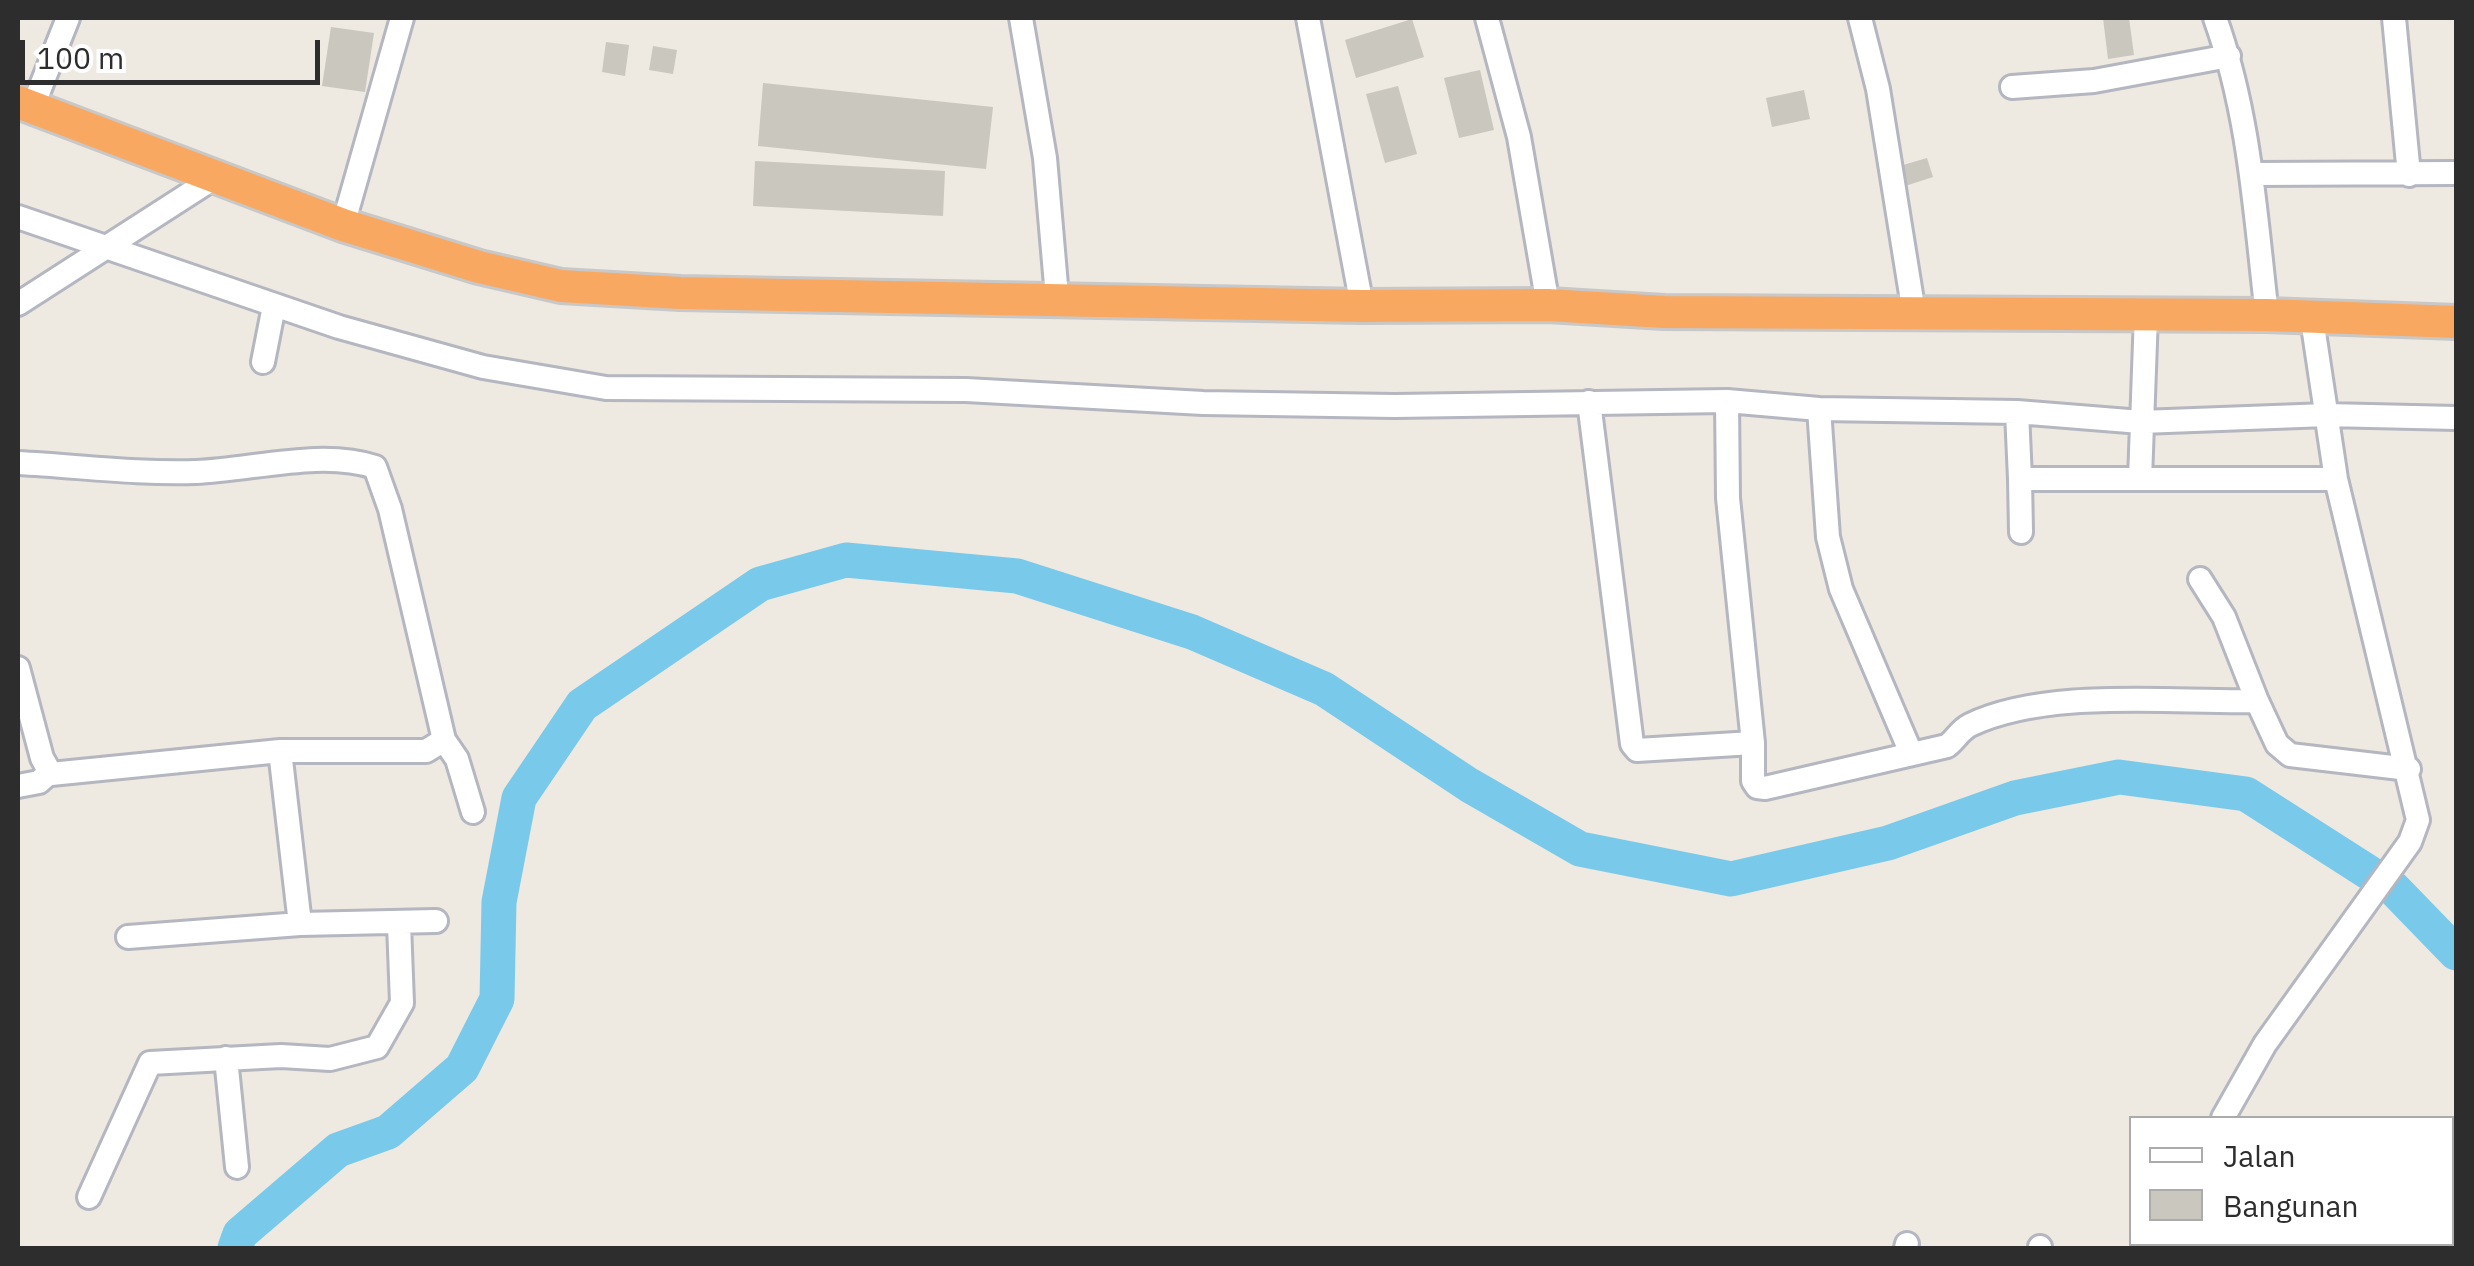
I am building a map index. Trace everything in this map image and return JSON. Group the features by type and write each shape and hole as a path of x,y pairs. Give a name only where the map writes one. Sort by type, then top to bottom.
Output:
{"highway":[{"path":"25,104 343,226 479,267 561,286 680,293 1057,297 1362,306 1548,305 1664,312 2267,315 2456,322"}],"street":[{"path":"25,104 68,18"},
{"path":"343,226 402,18"},
{"path":"1021,18 1044,158 1057,297"},
{"path":"1308,18 1362,306"},
{"path":"1487,18 1519,137 1548,305"},
{"path":"1860,18 1878,88 1914,313"},
{"path":"2215,18 2229,56 2254,174 2267,315"},
{"path":"2394,18 2409,175"},
{"path":"2012,87 2094,82 2229,56"},
{"path":"2254,174 2456,173"},
{"path":"18,304 217,176"},
{"path":"18,217 274,306 483,367 606,388 966,390 1318,405 1726,401 1819,409 2017,412 2142,422 2327,415 2456,418"},
{"path":"262,362 274,306"},
{"path":"2140,479 2146,315"},
{"path":"2224,1116 2265,1044 2410,842 2418,820 2409,769 2336,479 2312,319"},
{"path":"1726,401 1728,498 1753,743 1753,781 1761,788 1947,746 1976,723 2076,702 2257,701"},
{"path":"1589,402 1633,746 1637,750 1753,743"},
{"path":"1819,409 1822,487 1832,554 1842,589 1911,754"},
{"path":"2017,412 2021,532"},
{"path":"18,463 113,472 197,472 304,463 360,462 374,467 390,509 444,740 457,758 473,812"},
{"path":"2020,479 2336,479"},
{"path":"2200,579 2224,618 2277,744 2290,755 2409,769"},
{"path":"18,668 48,773"},
{"path":"18,786 40,782 48,773 280,751 426,751 444,740"},
{"path":"280,751 300,924"},
{"path":"128,937 300,924 436,921"},
{"path":"89,1197 150,1063 226,1058 330,1059 377,1047 402,1002 398,924"},
{"path":"226,1058 237,1167"}],"building":[{"path":"2103,18 2129,18 2134,55 2108,59"},
{"path":"1412,19 1424,57 1356,78 1345,40"},
{"path":"331,27 374,33 365,92 322,86"},
{"path":"606,42 629,45 625,76 602,72"},
{"path":"653,46 677,50 673,74 649,70"},
{"path":"1480,70 1494,130 1459,138 1444,78"},
{"path":"763,83 993,107 986,169 758,146"},
{"path":"1398,86 1417,154 1385,163 1366,94"},
{"path":"1804,90 1810,119 1772,127 1766,98"},
{"path":"1927,158 1933,177 1899,188 1893,168"},
{"path":"755,161 945,171 943,216 753,206"}],"waterway":[{"path":"235,1248 240,1234 338,1150 388,1132 462,1068 497,999 499,902 519,798 582,705 760,584 846,560 1017,576 1192,632 1324,689 1469,785 1580,849 1731,879 1888,843 2015,798 2119,777 2246,794 2393,888 2456,953"}]}
